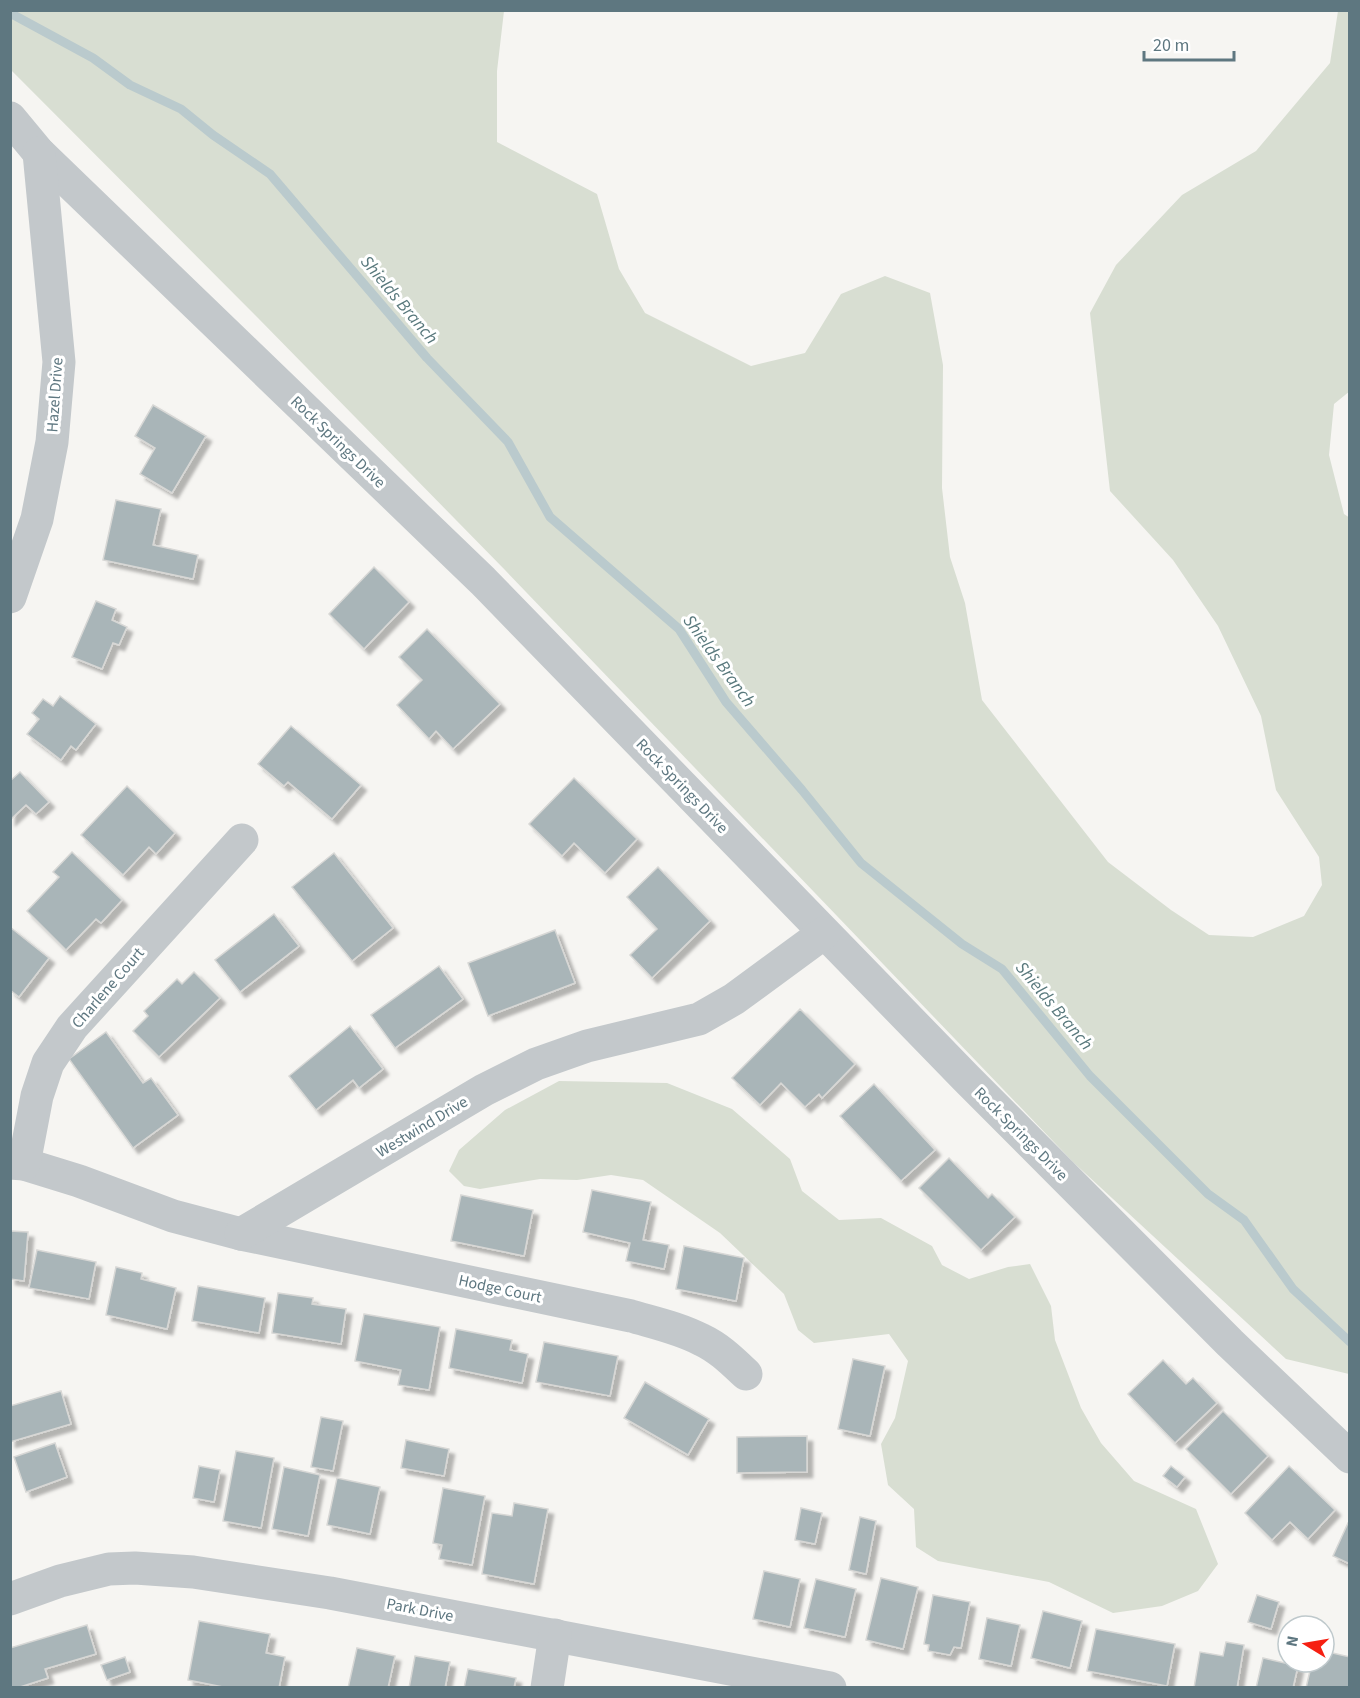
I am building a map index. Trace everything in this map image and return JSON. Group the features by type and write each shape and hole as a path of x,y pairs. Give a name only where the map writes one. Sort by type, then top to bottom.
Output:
{"street":[{"name":"Rock Springs Drive","path":"10,118 39,153 483,581 966,1078 1230,1343 1350,1457"},
{"name":"Hazel Drive","path":"10,597 37,519 52,442 59,362 39,153"},
{"name":"Charlene Court","path":"17,1164 48,1063 72,1027 242,840"},
{"name":"Westwind Drive","path":"241,1234 484,1090 536,1064 587,1046 699,1019 734,999 824,933"},
{"path":"17,1164 79,1181 173,1216 241,1234"},
{"name":"Hodge Court","path":"241,1234 631,1316 682,1330 704,1340 722,1352 746,1374"},
{"name":"Park Drive","path":"10,1599 60,1581 109,1569 135,1568 193,1572 330,1593 830,1688"},
{"path":"547,1688 555,1635"}],"shaded area":[{"path":"10,11 504,11 497,71 497,142 597,194 619,269 645,313 751,366 805,353 841,294 885,276 930,293 943,365 942,488 950,557 965,603 982,700 1108,862 1171,910 1209,935 1253,937 1304,916 1322,885 1319,857 1276,790 1261,716 1218,626 1173,560 1110,491 1090,313 1116,265 1182,195 1256,151 1330,63 1338,11 1349,11 1350,391 1334,404 1329,455 1344,514 1350,518 1349,1374 1286,1359 1073,1162 505,570 11,70"},
{"path":"559,1081 667,1083 732,1109 790,1159 802,1191 839,1220 881,1218 932,1246 942,1265 969,1279 1008,1267 1030,1264 1051,1306 1055,1340 1081,1408 1101,1443 1134,1481 1196,1509 1218,1564 1198,1591 1162,1606 1113,1613 1049,1582 938,1561 916,1547 914,1509 888,1485 881,1444 895,1418 908,1361 889,1334 814,1343 798,1330 784,1294 720,1233 643,1180 611,1175 577,1180 540,1179 480,1189 464,1186 449,1171 459,1150 505,1110"}],"building":[{"path":"153,405 206,436 172,493 140,474 155,448 135,436"},
{"path":"116,500 161,509 153,545 198,555 193,579 103,560"},
{"path":"374,567 409,602 364,649 329,614"},
{"path":"96,601 116,609 112,620 127,627 119,645 113,643 102,669 72,657"},
{"path":"427,629 500,704 453,749 436,731 429,739 397,705 422,680 399,657"},
{"path":"60,696 96,724 76,750 71,746 61,760 27,734 39,719 32,713 43,699 53,706"},
{"path":"291,726 361,785 332,819 288,782 284,786 258,764"},
{"path":"20,772 49,802 36,814 26,805 10,820 10,781"},
{"path":"574,778 637,839 605,873 574,843 562,856 529,824"},
{"path":"127,786 175,833 156,854 149,847 123,875 81,835"},
{"path":"72,852 122,900 101,923 96,919 66,950 27,911 59,877 53,872"},
{"path":"334,853 393,928 352,961 292,887"},
{"path":"658,867 710,921 652,978 630,955 657,929 627,897"},
{"path":"274,914 299,946 240,992 215,960"},
{"path":"10,927 49,958 19,997 10,990"},
{"path":"555,930 575,983 488,1016 468,963"},
{"path":"439,966 463,999 395,1048 371,1015"},
{"path":"194,972 220,998 159,1057 133,1031 148,1016 144,1011 177,979 182,984"},
{"path":"800,1009 855,1064 822,1098 819,1094 805,1107 781,1083 760,1105 732,1078"},
{"path":"350,1026 383,1069 359,1088 353,1080 316,1110 289,1076"},
{"path":"106,1032 143,1083 151,1078 178,1115 133,1148 69,1059"},
{"path":"874,1084 935,1150 901,1181 840,1116"},
{"path":"949,1158 988,1198 992,1194 1015,1217 981,1250 919,1188"},
{"path":"592,1190 651,1202 643,1240 669,1245 664,1269 626,1261 630,1243 583,1232"},
{"path":"461,1195 533,1210 524,1256 451,1241"},
{"path":"10,1231 28,1232 24,1281 10,1279"},
{"path":"684,1246 744,1258 736,1301 676,1289"},
{"path":"37,1250 96,1262 89,1299 29,1288"},
{"path":"116,1267 142,1273 141,1279 176,1288 167,1329 106,1315"},
{"path":"198,1286 265,1298 259,1333 192,1321"},
{"path":"278,1293 313,1298 312,1304 346,1309 341,1344 272,1333"},
{"path":"364,1314 440,1327 429,1390 398,1385 401,1370 355,1361"},
{"path":"456,1329 512,1340 510,1350 528,1354 522,1383 449,1368"},
{"path":"544,1342 618,1356 610,1396 536,1382"},
{"path":"853,1359 885,1366 870,1436 838,1429"},
{"path":"1163,1360 1186,1384 1193,1378 1217,1403 1175,1443 1128,1394"},
{"path":"645,1382 709,1419 688,1455 624,1418"},
{"path":"61,1391 71,1424 10,1442 10,1406"},
{"path":"1223,1411 1268,1456 1231,1494 1186,1449"},
{"path":"321,1417 343,1421 333,1471 311,1467"},
{"path":"807,1436 807,1472 737,1473 737,1437"},
{"path":"406,1440 449,1449 444,1476 401,1468"},
{"path":"55,1443 67,1477 26,1492 14,1457"},
{"path":"236,1451 274,1458 261,1528 223,1521"},
{"path":"199,1466 220,1470 214,1502 193,1498"},
{"path":"1171,1466 1185,1477 1177,1487 1163,1476"},
{"path":"1289,1466 1335,1510 1308,1539 1290,1522 1272,1540 1245,1513"},
{"path":"284,1467 320,1475 308,1536 272,1529"},
{"path":"337,1478 380,1487 370,1534 327,1525"},
{"path":"443,1488 485,1496 472,1565 439,1559 442,1545 433,1543"},
{"path":"514,1503 548,1509 534,1584 482,1574 492,1513 512,1516"},
{"path":"801,1508 822,1513 815,1544 795,1540"},
{"path":"860,1517 876,1521 866,1574 849,1570"},
{"path":"1348,1523 1350,1524 1350,1564 1333,1556"},
{"path":"764,1571 800,1579 790,1627 753,1619"},
{"path":"881,1578 918,1587 903,1649 866,1640"},
{"path":"816,1579 856,1589 845,1637 804,1628"},
{"path":"933,1595 970,1602 961,1648 954,1647 950,1655 928,1651 929,1645 924,1644"},
{"path":"1257,1595 1279,1602 1271,1629 1248,1622"},
{"path":"1043,1611 1082,1621 1070,1668 1031,1658"},
{"path":"987,1618 1020,1625 1011,1666 979,1659"},
{"path":"199,1621 270,1634 266,1653 285,1657 279,1688 228,1688 188,1680"},
{"path":"87,1625 96,1654 45,1669 48,1678 10,1688 10,1648"},
{"path":"1096,1629 1175,1644 1167,1686 1087,1671"},
{"path":"1226,1642 1244,1645 1237,1688 1194,1688 1200,1652 1223,1656"},
{"path":"357,1648 395,1656 388,1688 348,1688"},
{"path":"1336,1654 1350,1657 1350,1688 1306,1688 1309,1674 1336,1674"},
{"path":"415,1656 450,1662 445,1688 409,1688"},
{"path":"125,1657 130,1672 107,1680 101,1665"},
{"path":"1263,1658 1276,1661 1276,1674 1296,1674 1293,1688 1256,1688"},
{"path":"468,1669 516,1678 514,1688 464,1688"}],"waterway":[{"name":"Shields Branch","path":"10,13 93,58 130,85 181,109 213,135 270,174 427,358 508,442 550,517 679,629 726,702 861,863 962,944 1002,969 1090,1076 1208,1194 1244,1220 1293,1289 1350,1342"}]}
